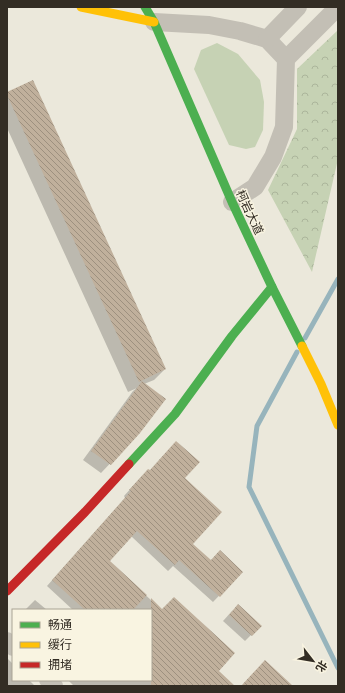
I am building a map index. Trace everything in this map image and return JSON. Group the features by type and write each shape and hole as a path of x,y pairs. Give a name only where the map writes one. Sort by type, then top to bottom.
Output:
{"street":[{"path":"81,7 154,22 209,25 240,31 267,39 286,59"},
{"name":"柯岩大道","path":"145,7 154,22 232,202 321,384 338,425"},
{"path":"267,39 298,7"},
{"path":"232,202 255,187 273,157 284,127 286,59 338,7"},
{"path":"7,591 85,512 175,414 232,336 272,286"}],"green space":[{"path":"338,30 338,159 312,272 268,190 297,129 297,69"},
{"path":"217,43 238,54 260,80 264,102 263,130 255,147 246,149 229,145 194,69 201,50"}],"building":[{"path":"33,80 166,369 139,382 7,95 7,92"},
{"path":"142,381 166,399 140,433 111,465 91,451"},
{"path":"176,441 200,462 185,478 222,512 193,544 211,560 220,550 243,572 220,597 179,560 175,565 137,531 110,561 147,595 134,609 84,609 52,580 131,491 129,490 148,469 150,470"},
{"path":"174,597 235,653 219,671 235,686 151,686 151,598 162,609"},
{"path":"238,604 262,626 252,636 229,615"},
{"path":"265,660 293,686 241,686"}],"waterway":[{"path":"305,338 338,279"},
{"path":"297,352 257,426 249,487 338,668"}],"traffic: fast":[{"path":"145,7 154,22 232,202 302,346"},
{"path":"129,464 175,414 232,336 272,287"}],"traffic: slow":[{"path":"81,7 154,22"},
{"path":"302,346 321,384 338,425"}],"traffic: jam":[{"path":"7,591 85,512 129,464"}]}
